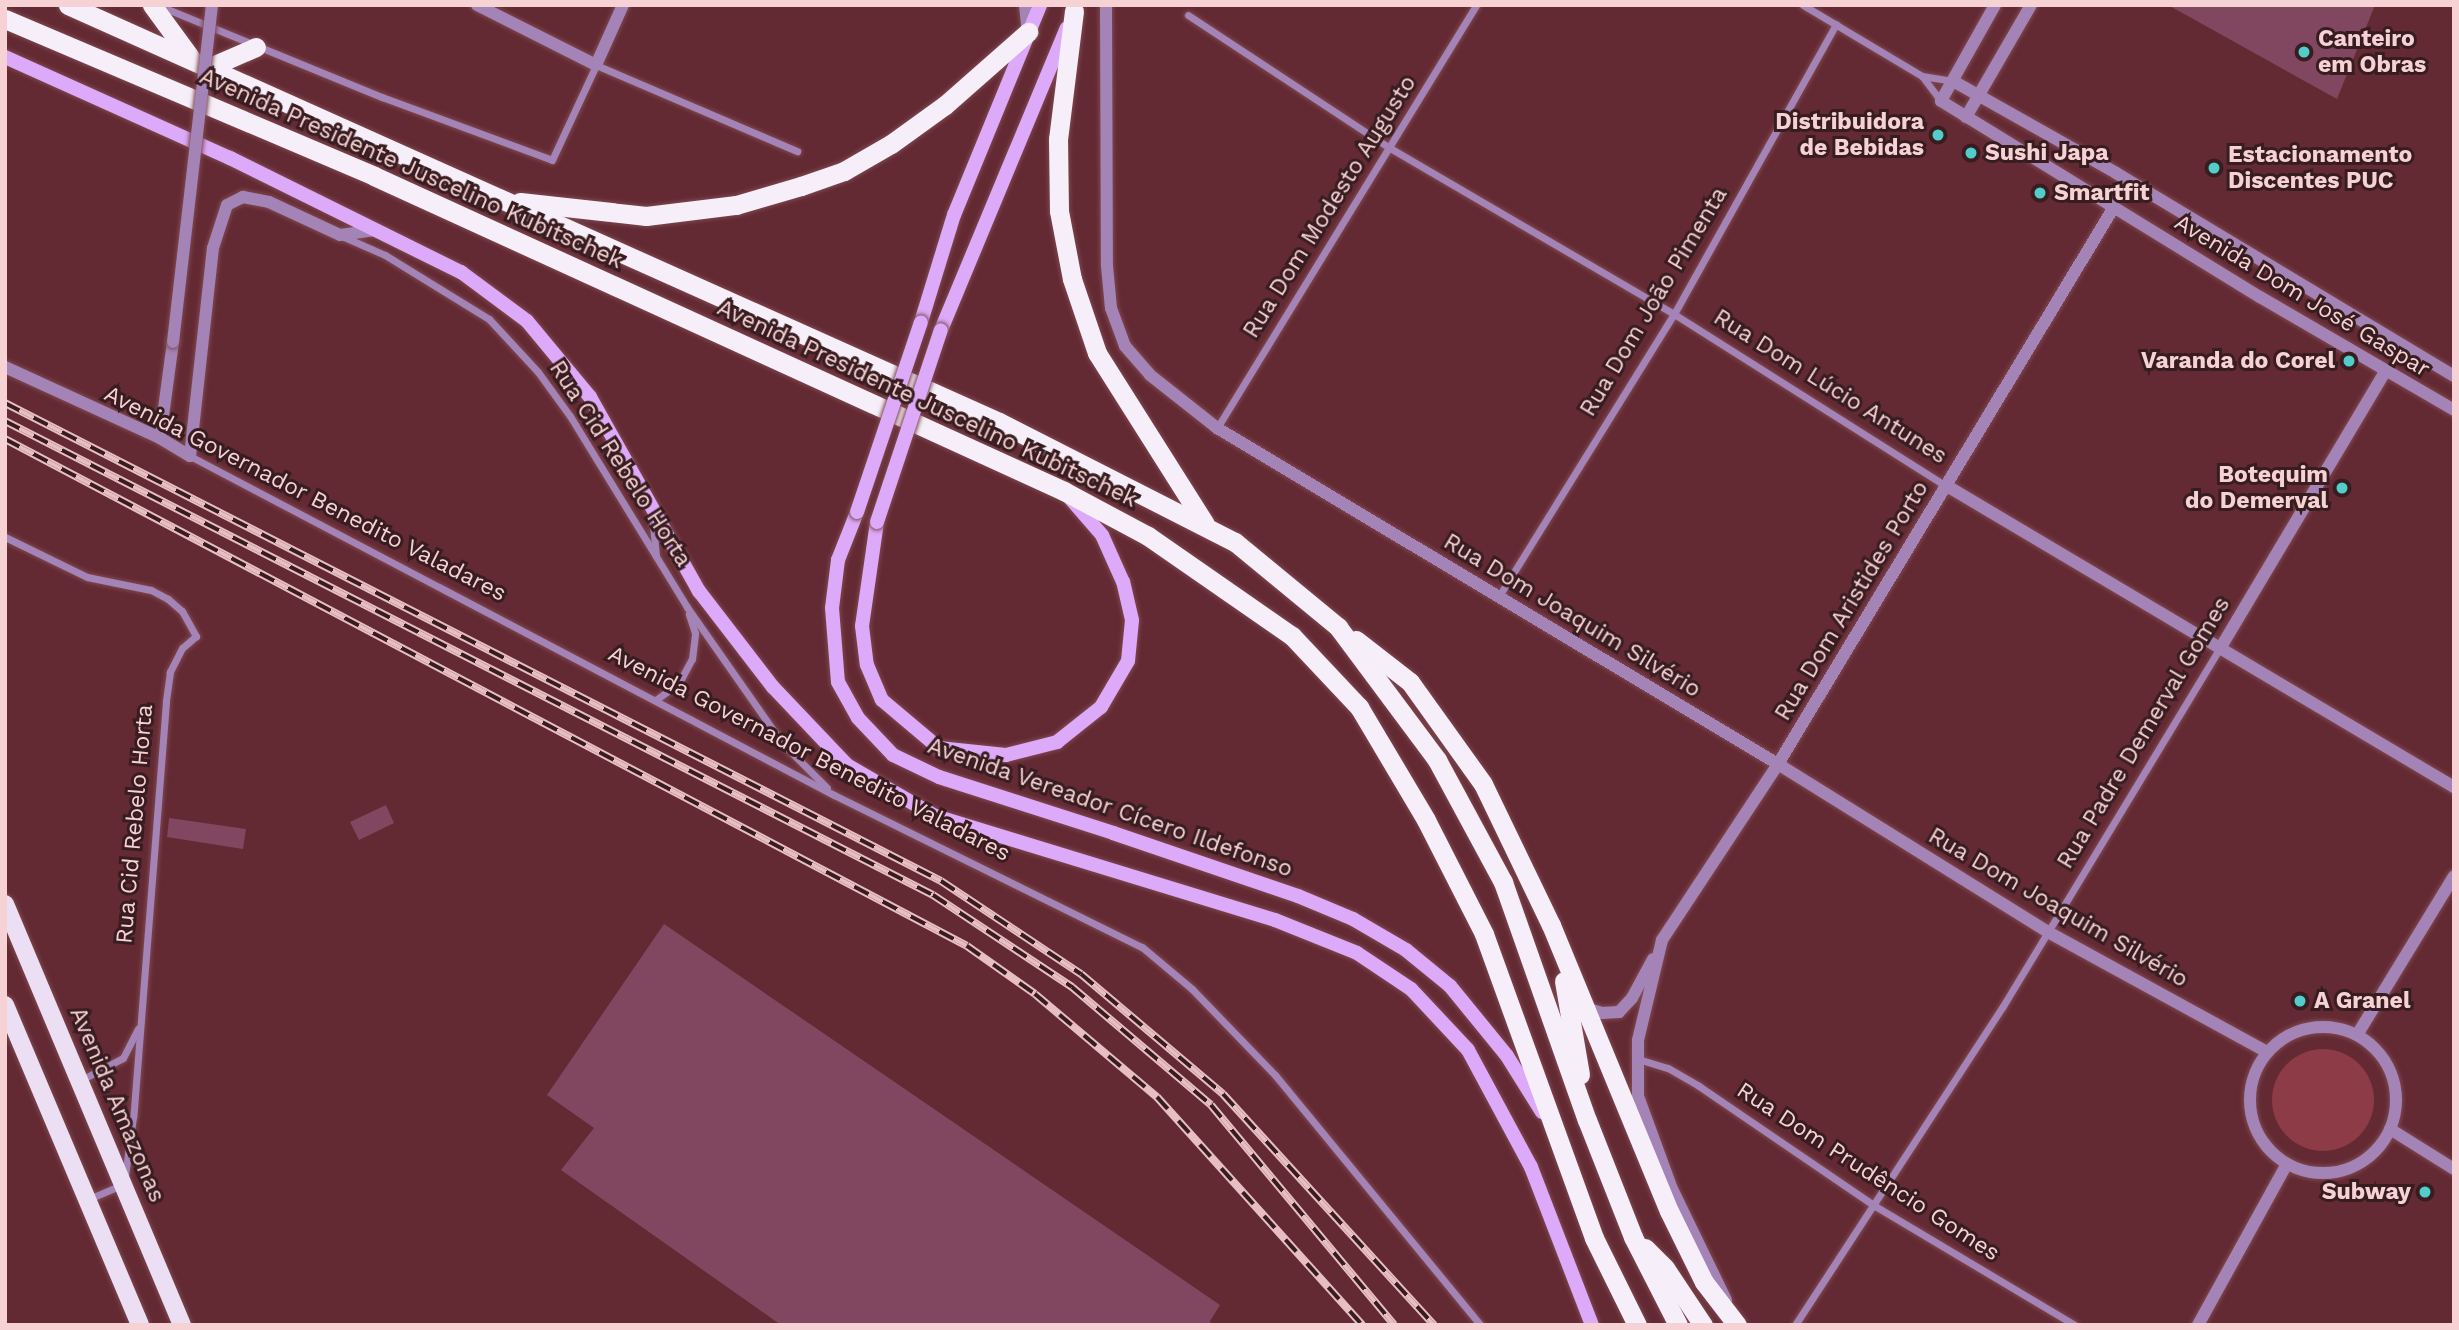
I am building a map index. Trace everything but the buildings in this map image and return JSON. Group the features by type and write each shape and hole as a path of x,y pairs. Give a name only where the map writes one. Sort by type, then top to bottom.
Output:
{"highway":[{"name":"Avenida Presidente Juscelino Kubitschek","path":"68,5 999,422 1205,524 1234,542 1338,626 1437,760 1503,881 1587,1120 1633,1237 1678,1325"},
{"path":"152,5 190,58"},
{"path":"1076,8 1058,139 1059,211 1072,279 1097,353 1205,524"},
{"name":"Avenida Presidente Juscelino Kubitschek","path":"5,19 387,182 1064,491 1148,536 1292,636 1359,707 1426,820 1483,934 1594,1238 1637,1325"},
{"path":"501,200 646,216 736,205 801,186 844,171 891,144 945,105 1028,32"},
{"path":"210,67 257,47"},
{"path":"1338,626 1410,682 1476,774 1515,848 1550,925 1669,1211 1704,1282 1738,1325"},
{"path":"1550,925 1569,1004 1587,1120"},
{"path":"1633,1237 1665,1268 1703,1325"}],"main road":[{"name":"Avenida Vereador Cícero Ildefonso","path":"1040,5 954,215 921,322 857,512 838,560 832,608 838,682 858,718 893,755 939,777 1218,869 1353,919 1406,950 1450,986 1507,1056 1556,1133"},
{"name":"Avenida Vereador Cícero Ildefonso","path":"1064,491 1102,535 1123,582 1132,620 1128,661 1101,707 1057,742 1006,755 939,748 882,700 867,665 862,626 877,522 941,330 1076,8"},
{"path":"5,57 230,158 461,272 527,321 590,397 699,591 773,687 847,765 935,816 1275,919 1357,953 1411,989 1468,1050 1506,1120 1531,1167 1591,1325"},
{"name":"Avenida Amazonas","path":"5,904 182,1325"},
{"path":"5,1005 140,1325"}],"street":[{"path":"159,5 382,97 552,160 623,5"},
{"path":"160,438 212,5"},
{"path":"477,5 596,65 797,151"},
{"path":"1025,5 1028,32"},
{"name":"Rua Dom Joaquim Silvério","path":"1106,5 1107,266 1111,307 1125,346 1150,375 1217,428 1778,764 2048,932 2267,1052"},
{"name":"Rua Dom Joaquim Silvério","path":"1108,54 1115,5"},
{"name":"Rua Dom Modesto Augusto","path":"1217,428 1476,5"},
{"name":"Avenida Dom José Gaspar","path":"1803,5 1922,76 1941,101 1966,117 2454,410"},
{"path":"1941,101 1996,5"},
{"path":"1966,117 2031,5"},
{"name":"Rua Dom Lúcio Antunes","path":"1188,15 1390,148 1674,314 1947,486 2454,787"},
{"name":"Rua Dom João Pimenta","path":"1499,596 1674,314 1836,24"},
{"name":"Avenida Dom José Gaspar","path":"1922,76 1953,81 1980,96 2454,376"},
{"name":"Rua Cid Rebelo Horta","path":"190,456 213,248 227,205 243,197 269,202 385,256 489,319 538,372 570,416 687,607 783,744 834,795"},
{"name":"Rua Dom Aristides Porto","path":"1585,1008 1602,1013 1619,1012 1632,998 1662,940 1778,764 2114,207"},
{"path":"340,235 377,230"},
{"name":"Avenida Governador Benedito Valadares","path":"5,367 160,438 834,795 1142,947 1192,989 1275,1075 1480,1325"},
{"name":"Rua Padre Demerval Gomes","path":"1795,1325 1875,1206 2048,932 2386,370"},
{"path":"651,504 656,558"},
{"name":"Rua Cid Rebelo Horta","path":"5,537 87,577 159,594 182,611 197,636 182,648 170,672 166,702 134,1117 124,1184"},
{"name":"Rua Cid Rebelo Horta","path":"657,699 679,683 692,659 695,633 687,607"},
{"path":"2357,1035 2454,876"},
{"name":"Rua Dom Aristides Porto","path":"1638,1059 1638,1040 1662,940"},
{"name":"Rua Cid Rebelo Horta","path":"80,1080 123,1058 139,1026"},
{"path":"2309,1027 2334,1027 2357,1035 2375,1048 2391,1076 2396,1108 2390,1129 2377,1150 2358,1165 2334,1173 2322,1173 2287,1164 2270,1151 2257,1133 2250,1113 2250,1091 2255,1070 2267,1052 2286,1036 2309,1027"},
{"path":"1638,1059 1638,1096 1672,1189 1738,1325"},
{"name":"Rua Dom Prudêncio Gomes","path":"1638,1059 1668,1068 1699,1086 1875,1206 2075,1325"},
{"path":"2390,1129 2454,1169"},
{"path":"2198,1325 2287,1164"},
{"path":"89,1199 124,1184"}],"shaded area":[{"path":"2323,1049 2342,1053 2359,1064 2370,1081 2374,1100 2370,1119 2359,1136 2342,1147 2323,1151 2304,1147 2287,1136 2276,1119 2272,1100 2276,1081 2287,1064 2304,1053"}],"railway":[{"path":"5,403 941,881 1081,974 1223,1094 1434,1325"},
{"path":"5,421 933,895 1072,987 1211,1105 1394,1325"},
{"path":"5,439 967,946 1035,994 1157,1097 1362,1325"}],"place":[{"name":"Canteiro em Obras","path":"2304,52"},
{"name":"Distribuidora de Bebidas","path":"1938,135"},
{"name":"Sushi Japa","path":"1971,153"},
{"name":"Estacionamento Discentes PUC","path":"2214,168"},
{"name":"Smartfit","path":"2040,193"},
{"name":"Varanda do Corel","path":"2349,361"},
{"name":"Botequim do Demerval","path":"2342,488"},
{"name":"A Granel","path":"2300,1001"},
{"name":"Subway","path":"2425,1192"}]}
